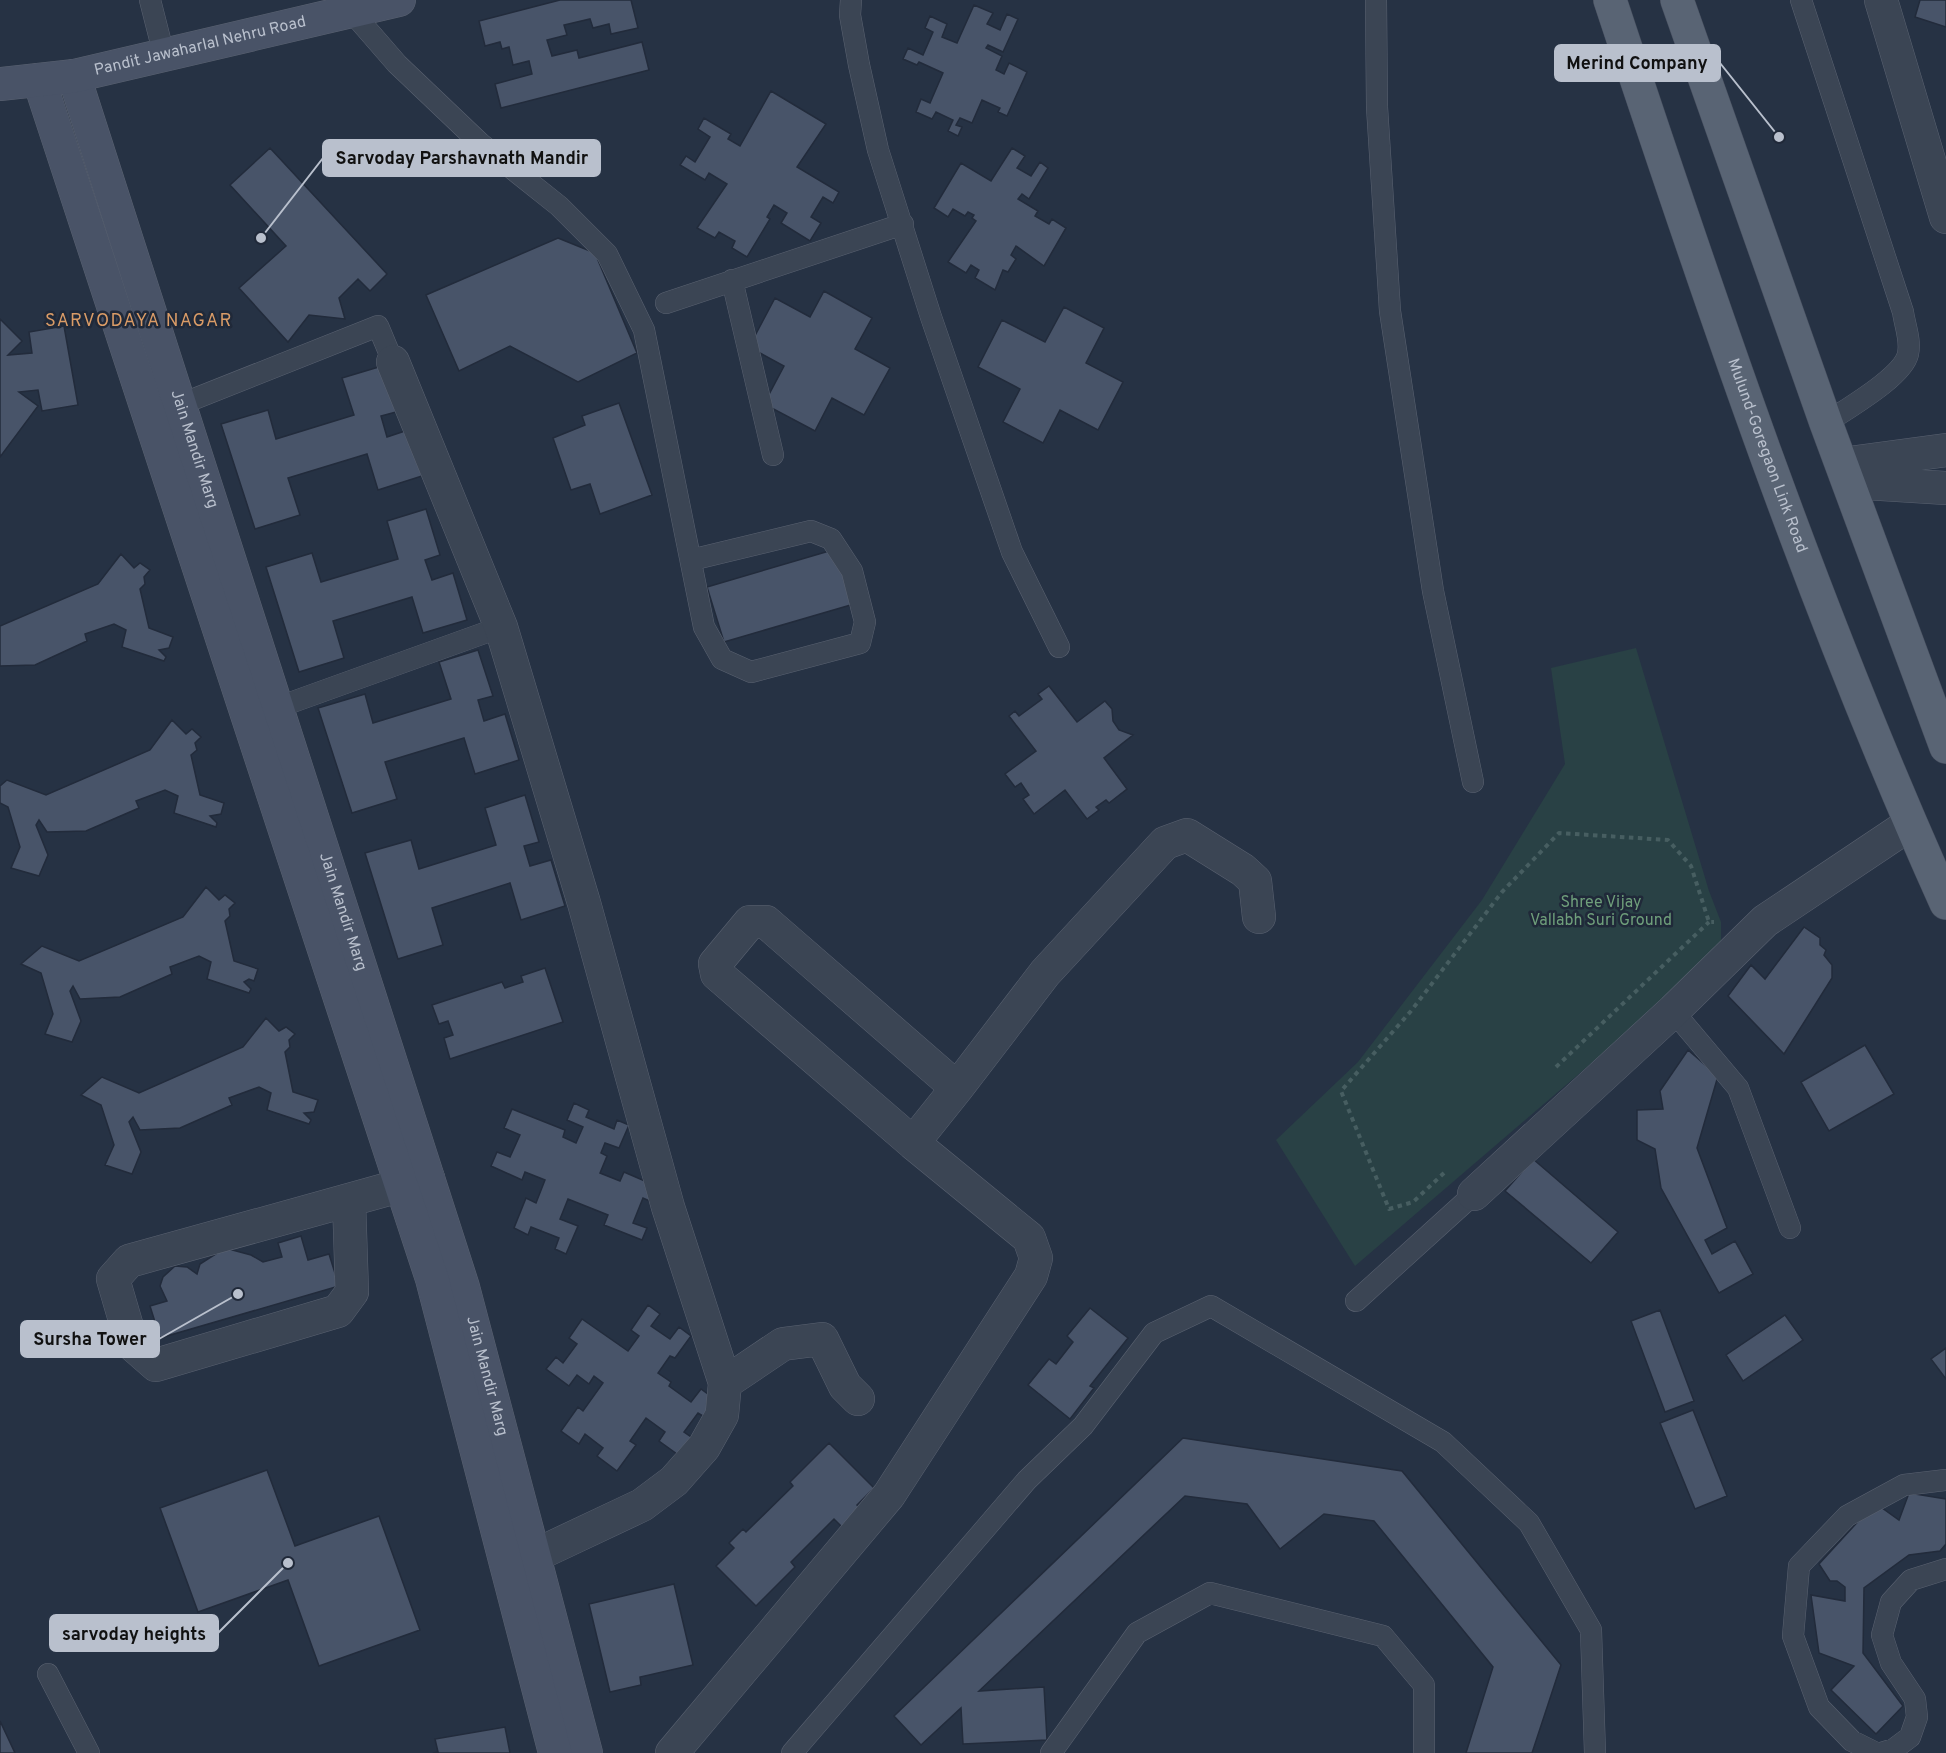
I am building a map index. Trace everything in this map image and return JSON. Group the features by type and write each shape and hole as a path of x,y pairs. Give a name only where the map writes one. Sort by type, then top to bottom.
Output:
{"main road":[{"name":"Mulund-Goregaon Link Road","path":"1610,0 1707,295 1822,604 1911,824 1946,903"},
{"path":"1677,0 1826,423 1946,747"}],"street":[{"name":"Pandit Jawaharlal Nehru Road","path":"0,84 74,76 349,5 399,0"},
{"path":"1881,0 1946,217"},
{"name":"Jain Mandir Marg","path":"74,76 176,396 209,550 415,1182 460,1332 557,1703 586,1753"},
{"name":"Jain Mandir Marg","path":"39,80 142,396 276,708 307,849"},
{"path":"96,255 129,248"},
{"path":"393,362 501,627 584,903 668,1207 724,1383 722,1415 704,1447 674,1481 642,1505 534,1556"},
{"path":"142,396 176,396"},
{"path":"1846,473 1946,450"},
{"path":"1846,473 1946,488"},
{"path":"1474,1194 1673,1011 1765,921 1911,824"},
{"path":"913,1143 1045,973 1165,843 1187,836 1243,870 1255,881 1259,917"},
{"path":"672,1753 889,1496 1031,1276 1036,1258 1029,1238 913,1143 717,974 715,964 750,922 766,922 957,1088"},
{"path":"349,1200 352,1292 338,1311 156,1365 132,1344 113,1279 129,1261 349,1200 415,1182"},
{"path":"724,1383 783,1344 822,1338 845,1386 858,1399"},
{"name":"Jain Mandir Marg","path":"499,1477 534,1556 533,1610"},
{"name":"Jain Mandir Marg","path":"555,1753 557,1703"}],"lane":[{"path":"150,0 164,54"},
{"path":"851,0 850,15 878,150 931,317 1012,552 1059,647"},
{"path":"1376,0 1377,107 1390,311 1433,591 1473,782"},
{"path":"1801,0 1902,312 1908,339 1908,356 1899,370 1826,423"},
{"path":"349,5 397,64 480,143 559,206 607,254 644,330 704,627 722,659 751,672 860,643 865,622 852,571 831,539 810,531 691,560"},
{"path":"666,303 903,224"},
{"path":"732,280 773,455"},
{"path":"176,396 378,326 393,362"},
{"path":"276,708 501,627"},
{"path":"1673,1011 1738,1088 1790,1228"},
{"path":"1356,1300 1474,1194"},
{"path":"792,1753 1027,1480 1083,1426 1154,1332 1211,1306 1443,1442 1529,1523 1591,1630 1595,1753"},
{"path":"1946,1480 1904,1485 1847,1516 1799,1566 1793,1636 1819,1707 1852,1741 1879,1753 1894,1749 1910,1737 1917,1717 1915,1699 1891,1663 1882,1635 1891,1602 1911,1580 1946,1569"},
{"path":"1051,1753 1137,1633 1210,1593 1383,1636 1424,1685 1424,1753"},
{"path":"48,1674 89,1753"}],"path":[{"path":"1448,1169 1413,1202 1389,1209 1341,1091 1411,1011 1502,892 1559,833 1668,840 1690,866 1709,922"},
{"path":"1553,1070 1709,922 1765,921"}],"green space":[{"name":"Shree Vijay Vallabh Suri Ground","path":"1636,648 1709,891 1721,922 1721,952 1355,1266 1276,1140 1358,1062 1482,900 1565,764 1551,668"}],"building":[{"path":"560,0 631,0 638,28 611,34 609,24 593,28 590,19 564,25 567,35 547,40 552,56 577,50 579,58 642,42 649,70 501,108 495,84 532,74 529,61 513,65 509,47 502,49 500,42 485,46 479,21"},
{"path":"1920,0 1946,0 1946,27 1915,17"},
{"path":"974,5 993,13 987,24 1000,30 1007,14 1018,19 1003,52 988,45 986,48 1002,56 996,70 1004,74 1009,63 1027,72 1007,116 998,112 1000,108 982,100 972,123 960,118 956,125 962,127 958,136 948,131 953,120 936,112 932,119 916,112 921,99 930,103 943,73 919,62 917,65 903,59 908,48 923,55 933,32 925,28 930,16 947,24 942,37 957,43"},
{"path":"771,91 826,124 797,167 839,192 833,203 823,197 811,217 821,223 810,241 781,223 787,213 774,205 767,217 770,219 747,257 732,248 735,241 719,232 715,238 697,228 727,184 709,173 705,180 680,165 686,156 695,162 710,137 698,129 704,118 731,134 728,139 740,146"},
{"path":"270,148 387,274 370,291 358,279 339,298 345,319 309,315 288,342 239,288 286,246 230,185"},
{"path":"1012,148 1025,156 1017,168 1031,176 1040,162 1048,168 1029,199 1022,194 1018,199 1038,211 1035,216 1049,224 1052,219 1066,228 1044,266 1016,246 1011,255 1016,259 1008,272 1003,270 995,290 975,278 979,270 971,265 966,273 948,262 976,221 972,218 974,215 968,212 965,216 953,209 948,217 934,208 961,163 991,181"},
{"path":"558,238 595,253 637,353 578,382 510,346 459,371 426,295"},
{"path":"824,291 872,318 855,349 890,368 864,415 832,398 815,431 764,404 784,366 749,347 775,298 810,317"},
{"path":"1064,307 1104,328 1086,363 1123,382 1098,430 1060,410 1043,443 1003,422 1020,389 978,367 1002,320 1045,342"},
{"path":"0,319 22,341 8,355 32,353 29,332 64,326 78,405 42,411 38,390 19,392 38,406 0,457"},
{"path":"382,366 396,412 381,416 387,437 408,430 422,476 378,490 367,454 288,478 300,515 255,529 221,424 268,410 276,439 354,415 342,378"},
{"path":"619,403 652,495 600,514 590,484 571,490 553,438 585,425 582,416"},
{"path":"426,509 440,555 425,560 432,580 453,573 467,620 423,633 412,597 333,621 344,658 299,672 266,567 312,553 321,582 398,559 387,521"},
{"path":"836,549 854,604 724,642 707,587"},
{"path":"121,554 134,568 140,563 150,570 144,577 145,584 140,589 149,628 173,637 169,648 159,650 166,657 164,661 122,647 126,630 114,624 85,634 87,641 35,665 0,666 0,626 98,584"},
{"path":"478,650 493,696 478,700 484,721 505,714 519,760 475,774 464,738 385,762 397,799 352,813 318,708 365,694 373,723 451,699 439,662"},
{"path":"1049,686 1077,722 1105,701 1112,709 1113,721 1119,730 1133,735 1104,758 1127,789 1109,803 1106,800 1096,807 1099,810 1087,819 1065,790 1034,814 1023,799 1029,795 1021,783 1015,787 1005,774 1036,751 1009,716 1015,711 1019,716 1042,699 1038,694"},
{"path":"172,720 186,734 192,729 201,737 195,743 197,750 191,755 200,795 224,803 221,814 210,816 217,823 216,827 174,813 178,796 165,790 136,801 139,808 86,831 47,832 39,820 36,825 48,855 39,876 11,868 20,847 8,807 0,803 0,786 7,780 46,795 150,750"},
{"path":"525,795 539,842 524,846 530,866 551,860 565,906 521,920 510,883 432,908 443,945 398,959 365,853 411,840 419,869 496,845 485,808"},
{"path":"206,887 219,900 225,895 235,903 229,909 230,916 225,921 234,961 258,969 254,981 249,979 244,982 251,989 249,993 207,979 211,962 199,956 170,967 172,974 120,997 80,999 73,986 70,991 81,1021 72,1042 45,1034 53,1014 41,973 21,964 42,946 79,961 183,917"},
{"path":"1804,927 1820,938 1820,945 1826,950 1824,955 1832,965 1832,978 1784,1054 1728,996 1751,965 1765,979"},
{"path":"545,968 563,1022 450,1059 444,1038 453,1035 448,1021 439,1024 432,1005 502,982 505,988 523,982 521,976"},
{"path":"266,1018 279,1031 286,1027 295,1034 289,1040 290,1047 285,1052 293,1092 318,1100 314,1112 304,1113 311,1120 309,1124 267,1110 271,1093 259,1087 229,1098 232,1105 180,1128 140,1130 133,1117 129,1122 141,1152 132,1174 105,1165 114,1145 101,1105 81,1095 102,1077 139,1093 243,1047"},
{"path":"1865,1045 1894,1094 1829,1131 1801,1082"},
{"path":"1688,1050 1718,1076 1697,1148 1727,1228 1705,1240 1712,1254 1735,1241 1753,1274 1719,1293 1661,1188 1655,1149 1637,1140 1637,1110 1663,1109 1660,1091"},
{"path":"574,1103 589,1110 586,1117 614,1129 617,1120 629,1125 619,1148 605,1143 601,1153 607,1156 600,1173 620,1181 624,1172 661,1188 654,1203 643,1198 633,1223 647,1228 642,1240 604,1225 608,1215 568,1199 560,1219 578,1226 566,1254 555,1249 559,1238 531,1227 528,1235 514,1228 526,1198 536,1203 545,1180 525,1172 522,1180 491,1166 497,1152 510,1157 520,1135 504,1128 512,1109 565,1130 563,1137 576,1143 583,1127 567,1120"},
{"path":"1533,1159 1618,1232 1591,1263 1505,1191"},
{"path":"301,1236 308,1260 329,1254 339,1286 160,1338 150,1306 167,1301 160,1286 163,1277 175,1266 187,1267 197,1274 200,1264 225,1248 251,1255 263,1262 282,1257 278,1243"},
{"path":"648,1305 660,1314 651,1326 670,1339 679,1327 691,1336 675,1358 670,1356 658,1373 671,1382 669,1386 691,1402 701,1389 720,1403 708,1419 698,1413 684,1432 697,1441 684,1459 659,1441 665,1432 646,1418 630,1441 636,1445 617,1471 597,1456 603,1448 585,1434 579,1444 561,1431 578,1407 583,1411 603,1383 594,1376 589,1384 577,1375 569,1386 546,1369 556,1357 563,1363 577,1344 569,1338 582,1319 628,1351 639,1336 631,1330"},
{"path":"1090,1308 1128,1338 1090,1386 1094,1388 1070,1419 1028,1385 1049,1359 1056,1364 1073,1342 1067,1336"},
{"path":"1660,1310 1694,1401 1665,1412 1631,1321"},
{"path":"1785,1315 1803,1340 1743,1381 1726,1355"},
{"path":"1946,1348 1946,1379 1931,1359"},
{"path":"1693,1410 1727,1496 1695,1509 1660,1423"},
{"path":"1183,1438 1402,1471 1561,1665 1532,1753 1466,1753 1493,1667 1374,1521 1324,1514 1280,1549 1247,1504 1185,1496 979,1691 1044,1687 1047,1740 963,1744 961,1708 921,1745 894,1716"},
{"path":"829,1443 874,1488 857,1505 861,1510 843,1528 834,1519 791,1562 795,1567 756,1606 716,1566 734,1548 729,1543 743,1529 746,1532 793,1486 790,1482"},
{"path":"267,1470 295,1546 379,1516 420,1630 319,1666 288,1580 198,1612 160,1508"},
{"path":"1909,1493 1946,1499 1946,1544 1940,1551 1909,1555 1864,1588 1863,1653 1903,1706 1876,1734 1831,1690 1854,1666 1819,1653 1811,1595 1845,1601 1845,1587 1837,1581 1830,1581 1819,1564 1875,1503 1899,1520"},
{"path":"674,1584 693,1665 640,1677 641,1685 610,1692 589,1604"},
{"path":"0,1721 15,1753 0,1753"},
{"path":"505,1727 510,1753 433,1753 438,1752 435,1739"}],"place":[{"name":"Merind Company","path":"1779,137"},
{"name":"Sarvoday Parshavnath Mandir","path":"261,238"},
{"name":"Sursha Tower","path":"238,1294"},
{"name":"sarvoday heights","path":"288,1563"}],"district":[{"name":"SARVODAYA NAGAR","path":"139,321"}]}
